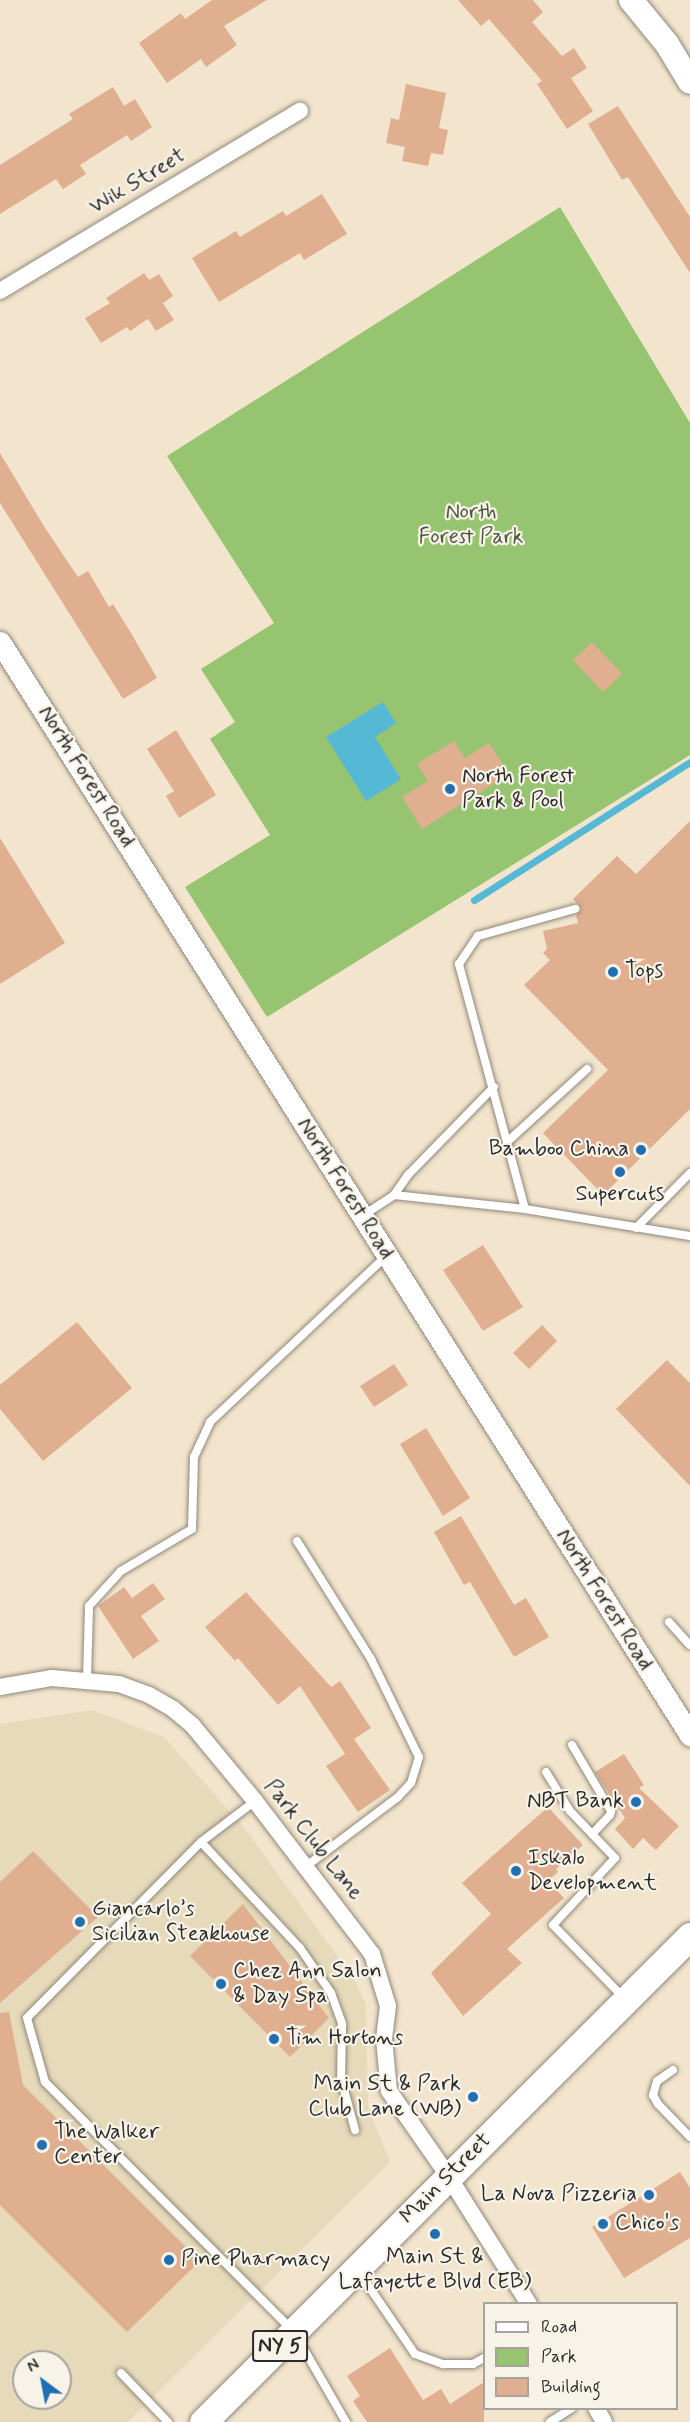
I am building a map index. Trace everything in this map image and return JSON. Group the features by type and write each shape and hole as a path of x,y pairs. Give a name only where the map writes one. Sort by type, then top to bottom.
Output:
{"main road":[{"path":"631,0 667,44 690,82"},
{"name":"Main Street","path":"203,2422 690,1936"}],"street":[{"name":"Wik Street","path":"0,291 300,111"},
{"name":"North Forest Road","path":"0,642 690,1735"},
{"name":"Park Club Lane","path":"0,1687 52,1678 87,1679 119,1684 149,1695 173,1709 193,1726 255,1801 372,1954 388,2006 384,2039 389,2091 448,2177 528,2302"}],"lane":[{"path":"525,1209 494,1087 459,964 478,936 575,909"},
{"path":"508,1141 587,1069"},
{"path":"362,1216 394,1195 408,1175 494,1087"},
{"path":"636,1228 690,1173"},
{"path":"394,1195 525,1209 690,1236"},
{"path":"87,1679 89,1606 121,1571 192,1529 194,1457 210,1422 387,1255"},
{"path":"297,1541 371,1659 419,1757 411,1783 398,1797 305,1867"},
{"path":"669,1623 690,1645"},
{"path":"572,1745 611,1811 592,1834"},
{"path":"546,1772 570,1811 615,1858 553,1925 626,2000"},
{"path":"255,1801 201,1842 27,2018 45,2082 294,2332 346,2422"},
{"path":"201,1842 300,1948 331,1993 342,2024 341,2079 355,2130"},
{"path":"673,2070 657,2081 653,2095 690,2137"},
{"path":"357,2269 415,2354 443,2364 473,2364 483,2359"},
{"path":"121,2373 168,2422"},
{"path":"550,2422 570,2410"}],"shaded area":[{"path":"92,1710 164,1737 246,1830 355,1981 366,2005 368,2107 390,2162 128,2422 0,2422 0,1724"}],"green space":[{"name":"North Forest Park","path":"560,207 690,423 690,755 267,1017 185,887 270,835 210,739 235,722 201,669 274,623 167,456"}],"water":[{"path":"383,702 396,723 375,737 401,779 366,801 326,737"}],"building":[{"path":"212,0 267,0 224,26 237,45 206,67 201,59 167,83 139,43 181,13 185,19"},
{"path":"458,0 533,0 543,12 532,22 562,56 574,48 587,68 571,78 593,111 567,129 537,84 542,81 489,19 481,26"},
{"path":"406,84 446,93 439,128 448,130 443,155 431,153 428,166 402,161 405,147 386,143 391,118 399,120"},
{"path":"113,87 124,106 135,99 152,127 131,141 127,135 80,165 86,174 63,189 56,179 0,214 0,165 73,119 69,114"},
{"path":"618,106 690,217 690,273 628,177 622,180 588,124"},
{"path":"322,194 347,234 304,260 300,253 219,302 192,258 236,231 240,237 283,211 286,216"},
{"path":"144,273 149,280 159,274 173,296 163,303 174,320 156,331 148,319 130,331 127,327 101,343 85,318 110,303 106,298"},
{"path":"0,453 45,528 78,577 88,571 109,607 113,604 157,678 123,699 0,503"},
{"path":"592,642 622,674 603,692 573,660"},
{"path":"176,730 216,795 179,818 166,796 174,791 147,749"},
{"name":"North Forest Park & Pool","path":"454,741 465,758 489,743 509,774 422,829 402,797 428,781 417,764"},
{"name":"Tops","path":"690,821 690,1109 603,1195 543,1133 608,1070 524,985 550,960 543,953 547,949 543,931 578,923 576,915 581,908 573,899 617,856 636,874"},
{"path":"0,838 65,943 0,984"},
{"path":"483,1245 523,1307 483,1331 443,1270"},
{"path":"77,1322 132,1388 43,1461 0,1409 0,1385"},
{"path":"542,1325 557,1341 529,1369 513,1353"},
{"path":"667,1360 690,1383 690,1486 616,1409"},
{"path":"394,1364 408,1385 374,1407 360,1386"},
{"path":"426,1428 470,1498 443,1516 400,1444"},
{"path":"461,1516 514,1605 526,1598 549,1637 514,1657 470,1582 464,1585 434,1532"},
{"path":"153,1583 165,1599 141,1616 159,1641 133,1659 98,1606 124,1587 132,1598"},
{"path":"246,1592 331,1687 340,1681 371,1728 354,1739 390,1790 358,1812 326,1766 345,1754 300,1686 278,1705 238,1658 235,1661 205,1627"},
{"name":"NBT Bank","path":"624,1754 644,1785 639,1788 679,1826 656,1850 643,1838 633,1849 615,1829 625,1818 595,1772"},
{"name":"Iskalo Development","path":"548,1807 583,1845 556,1869 558,1872 548,1881 564,1898 507,1949 522,1963 463,2016 431,1973 491,1914 462,1883"},
{"path":"33,1851 98,1917 0,2003 0,1882"},
{"path":"243,1904 329,2018 290,2057 190,1956"},
{"name":"The Walker Center","path":"9,2012 23,2085 200,2261 127,2332 0,2205 0,2013"},
{"path":"680,2172 690,2188 690,2238 624,2278 592,2227"},
{"path":"390,2348 423,2400 441,2389 450,2404 483,2383 484,2422 367,2422 353,2401 360,2396 347,2376"}],"waterway":[{"path":"474,900 690,762"}],"place":[{"name":"North Forest Park & Pool","path":"450,789"},
{"name":"Tops","path":"613,972"},
{"name":"Bamboo China","path":"641,1150"},
{"name":"Supercuts","path":"620,1172"},
{"name":"NBT Bank","path":"636,1802"},
{"name":"Iskalo Development","path":"516,1871"},
{"name":"Giancarlo’s Sicilian Steakhouse","path":"80,1922"},
{"name":"Chez Ann Salon & Day Spa","path":"221,1984"},
{"name":"Tim Hortons","path":"274,2039"},
{"name":"Main St & Park Club Lane (WB)","path":"473,2097"},
{"name":"The Walker Center","path":"42,2145"},
{"name":"La Nova Pizzeria","path":"649,2195"},
{"name":"Chico's","path":"603,2224"},
{"name":"Main St & Lafayette Blvd (EB)","path":"435,2234"},
{"name":"Pine Pharmacy","path":"169,2260"}]}
